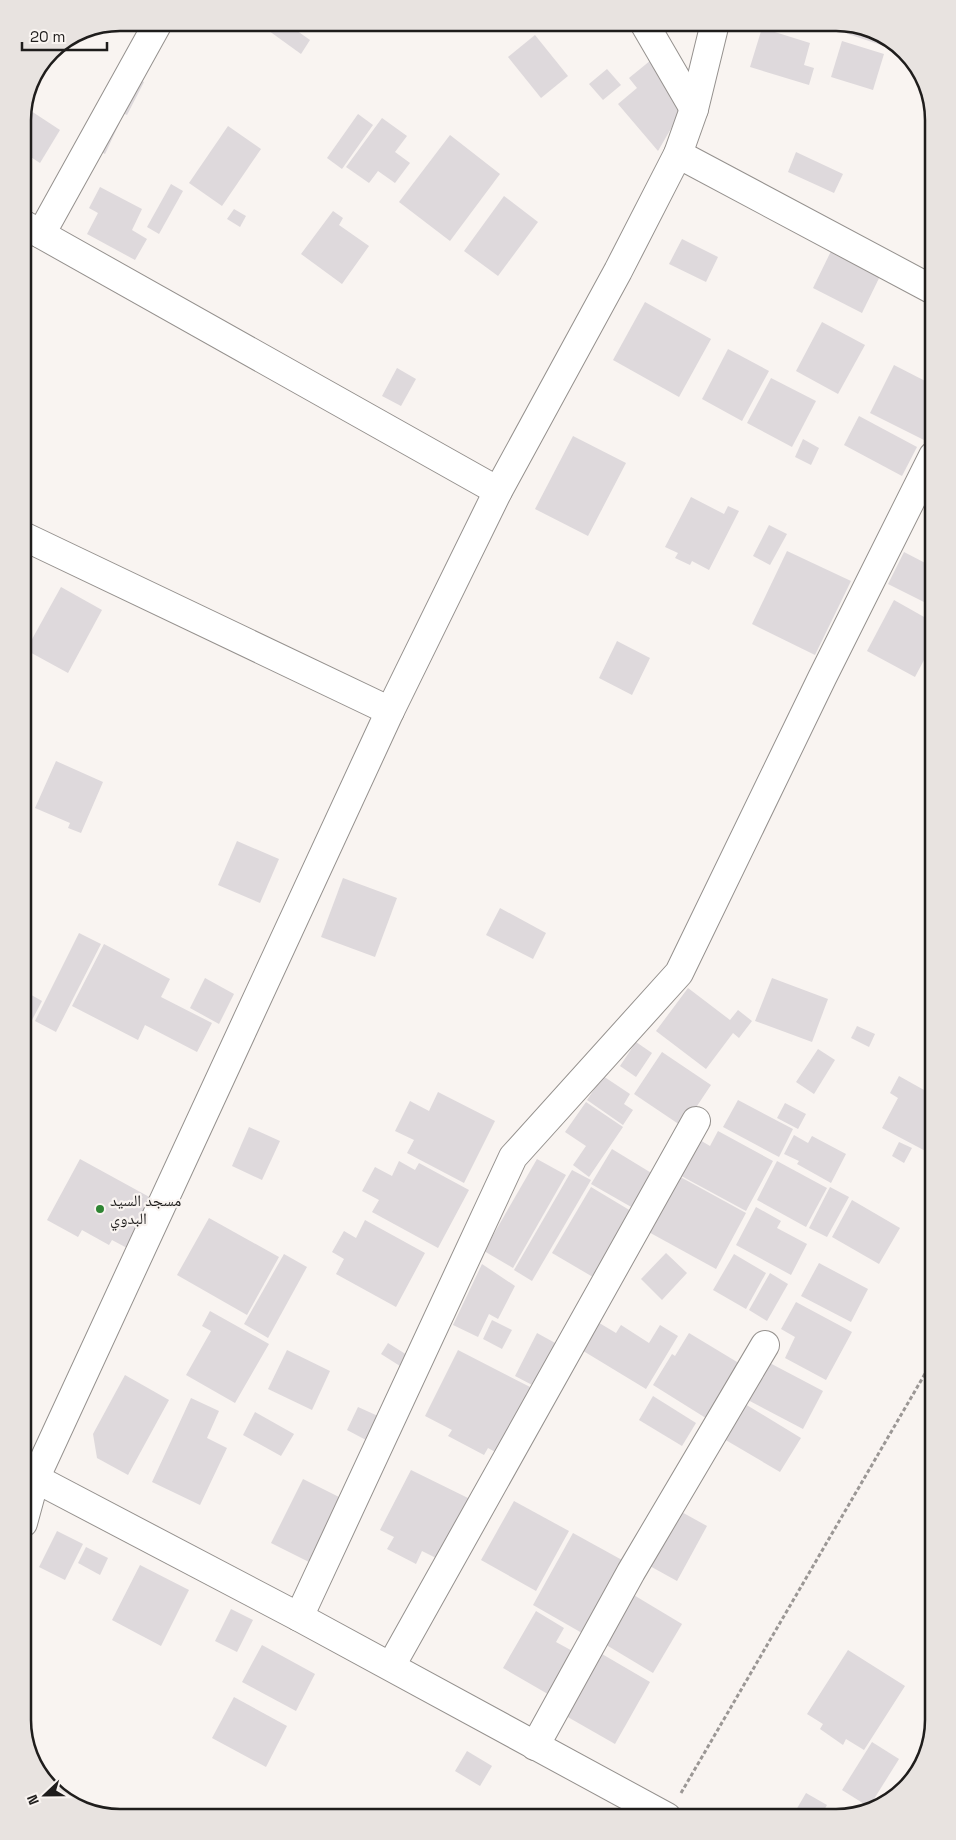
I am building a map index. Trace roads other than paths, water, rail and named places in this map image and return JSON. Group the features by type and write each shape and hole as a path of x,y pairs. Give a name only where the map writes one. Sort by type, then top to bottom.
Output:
{"street":[{"path":"153,31 32,229 498,490"},
{"path":"649,31 694,109"},
{"path":"31,1472 390,711 498,490 618,272 678,154 694,109 713,31"},
{"path":"678,154 925,285"},
{"path":"299,1617 513,1157 679,973 925,474"},
{"path":"31,540 390,711"},
{"path":"391,1666 696,1121"},
{"path":"536,1746 632,1572 765,1345"},
{"path":"31,1477 164,1545 536,1746 672,1809"}],"place":[{"name":"مسجد السيد البدوي","path":"100,1209"}]}
